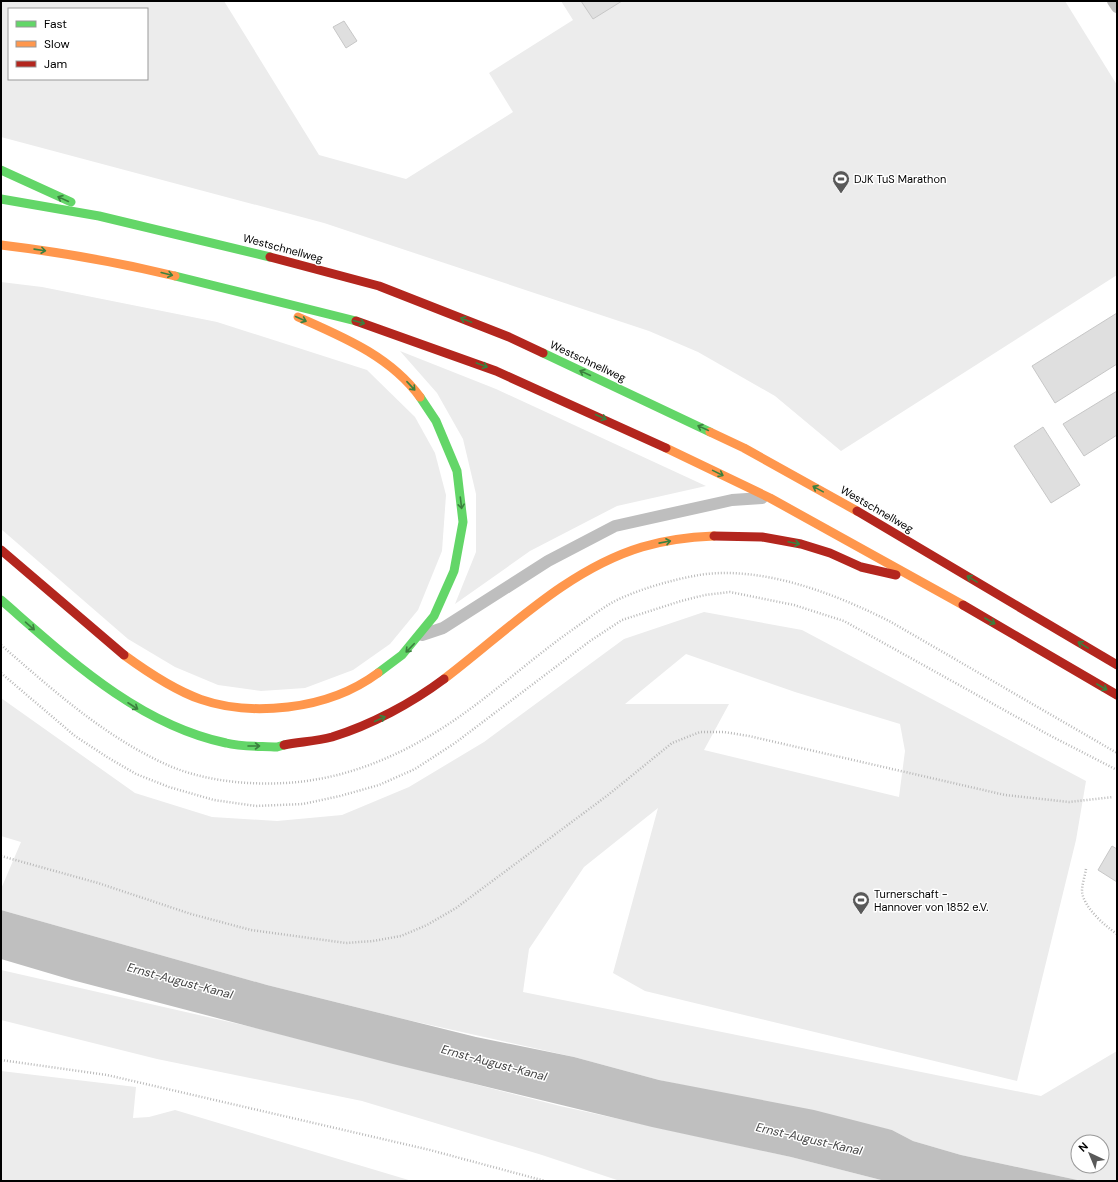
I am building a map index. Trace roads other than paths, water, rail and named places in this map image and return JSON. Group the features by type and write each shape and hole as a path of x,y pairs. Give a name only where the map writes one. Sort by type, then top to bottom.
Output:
{"highway":[{"path":"1,170 99,216"},
{"name":"Westschnellweg","path":"1,199 99,216 244,250 379,286 508,337 744,448 852,508 1117,665"},
{"path":"1,245 41,250 141,268 370,325 496,371 630,431 770,498 920,580 1117,695"},
{"path":"1,550 107,642 141,667 168,684 207,702 234,709 281,711 308,707 335,700 362,686 394,664 422,635 437,611 452,579 460,546 462,509 456,466 444,434 423,400 395,369 355,342 240,292"},
{"path":"1,600 74,664 109,691 143,713 173,728 223,744 250,747 297,746 346,734 396,711 432,688 541,603 599,565 627,553 663,542 706,536 771,538 820,549 863,568 920,580"}],"lane":[{"path":"1113,1 1117,7"},
{"path":"422,635 444,628 548,561 615,526 732,500 770,498"}],"water":[{"name":"Ernst-August-Kanal","path":"1,910 267,985 476,1037 574,1057 659,1080 814,1110 892,1130 913,1141 961,1155 1082,1181 885,1181 791,1157 652,1127 393,1064 72,980 1,959"}],"place":[{"name":"DJK TuS Marathon","path":"841,194"},
{"name":"Turnerschaft - Hannover von 1852 e.V.","path":"861,915"}]}
